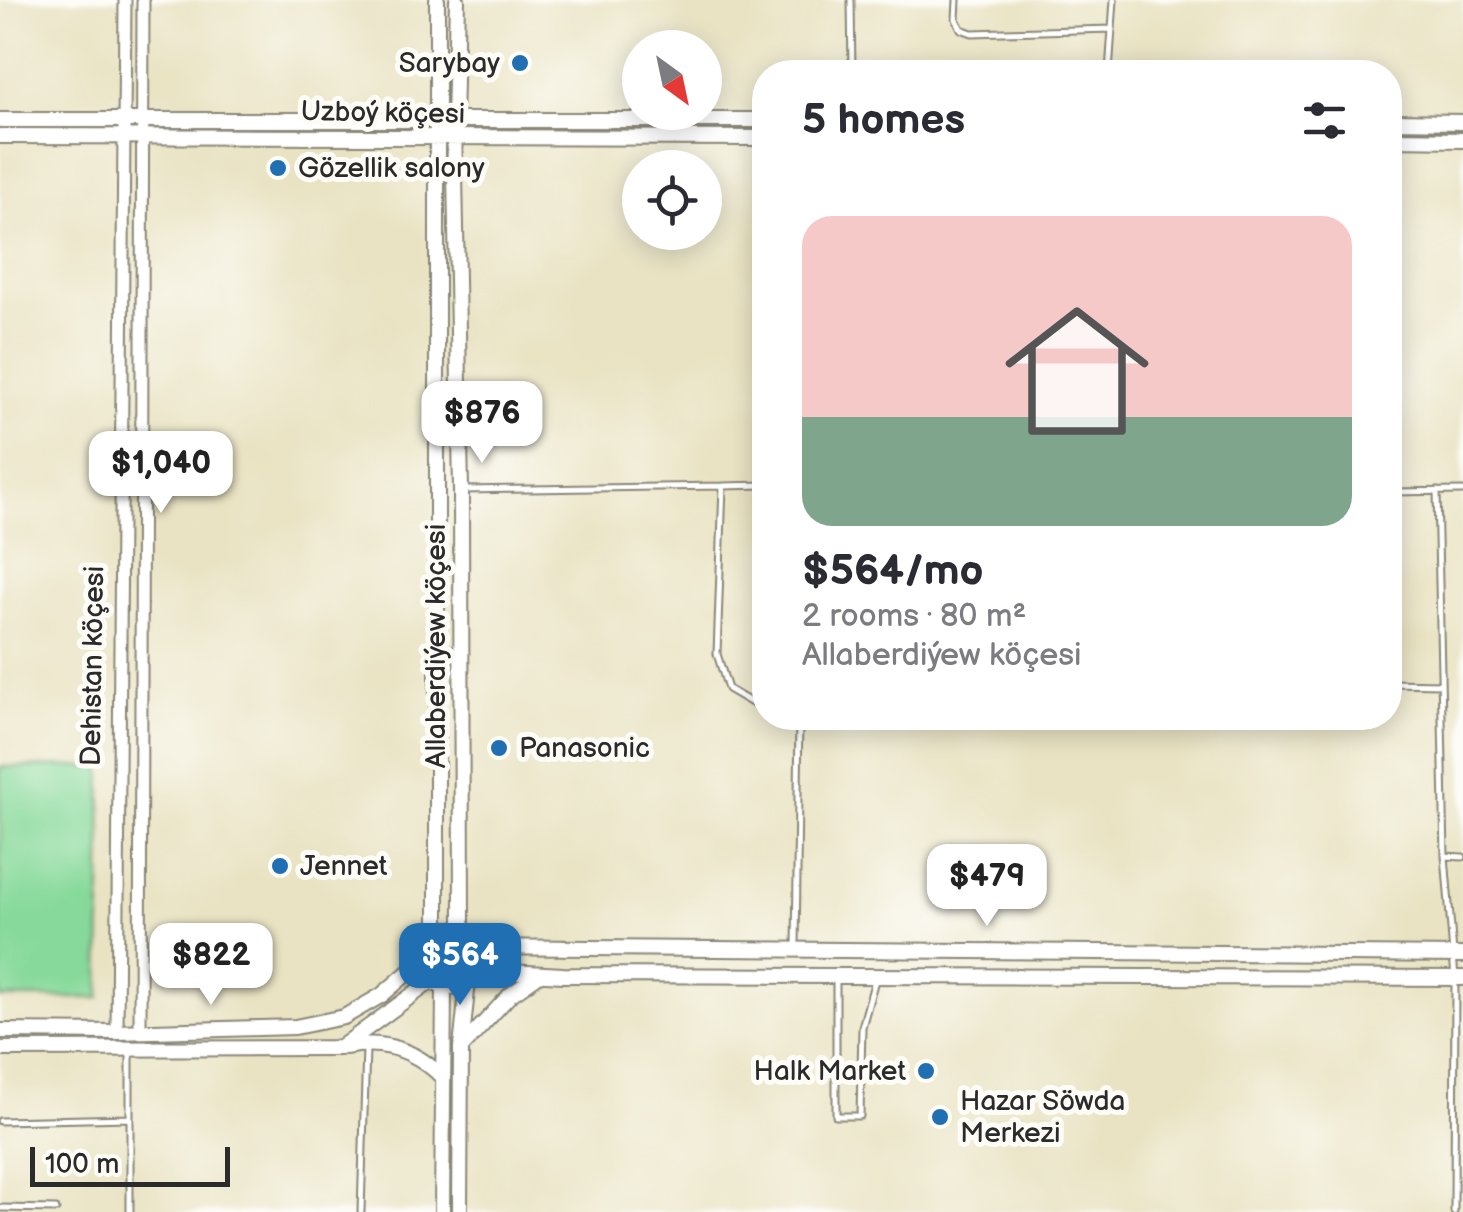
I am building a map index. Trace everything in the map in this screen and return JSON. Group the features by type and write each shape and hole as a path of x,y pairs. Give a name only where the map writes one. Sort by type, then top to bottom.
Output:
{"street":[{"name":"Dehistan köçesi","path":"117,1032 125,0"},
{"name":"Dehistan köçesi","path":"140,1032 143,0"},
{"name":"Allaberdiýew köçesi","path":"436,932 437,0"},
{"name":"Allaberdiýew köçesi","path":"456,0 462,932"},
{"name":"Uzboý köçesi","path":"0,120 124,128 437,121 752,120"},
{"path":"1402,121 1463,122"},
{"name":"Uzboý köçesi","path":"0,136 124,128"},
{"name":"Uzboý köçesi","path":"141,128 437,139 752,138"},
{"path":"1402,139 1463,140"},
{"path":"437,984 422,974 420,949 436,932 449,929 462,932 477,946 1458,955"},
{"path":"460,1212 460,1048 477,946"},
{"path":"0,1031 295,1027 344,1018 382,995 419,963"},
{"path":"460,1048 510,995 541,974"},
{"path":"340,1048 437,984 472,976 1459,978"},
{"path":"437,984 443,1078 442,1212"},
{"path":"0,1049 366,1045 398,1049 425,1059 443,1078"}],"lane":[{"path":"851,0 852,60"},
{"path":"956,0 956,20 961,29 972,33 1112,29"},
{"path":"1110,60 1114,0"},
{"path":"461,490 752,485"},
{"path":"723,486 717,654 728,689 752,703"},
{"path":"1438,491 1445,856 1459,978 1454,1212"},
{"path":"1402,492 1463,491"},
{"path":"1402,683 1441,684"},
{"path":"796,950 799,730"},
{"path":"1445,856 1463,857"},
{"path":"836,976 836,1116 860,1116 862,1027 876,976"},
{"path":"361,1212 366,1045"},
{"path":"130,1049 130,1212"},
{"path":"0,1121 130,1118"},
{"path":"0,1208 56,1208"}],"green space":[{"path":"102,766 100,998 0,998 0,767"}],"place":[{"name":"Sarybay","path":"520,63"},
{"name":"Gözellik salony","path":"278,168"},
{"name":"Panasonic","path":"499,748"},
{"name":"Jennet","path":"280,866"},
{"name":"Halk Market","path":"926,1071"},
{"name":"Hazar Söwda Merkezi","path":"940,1117"}]}
